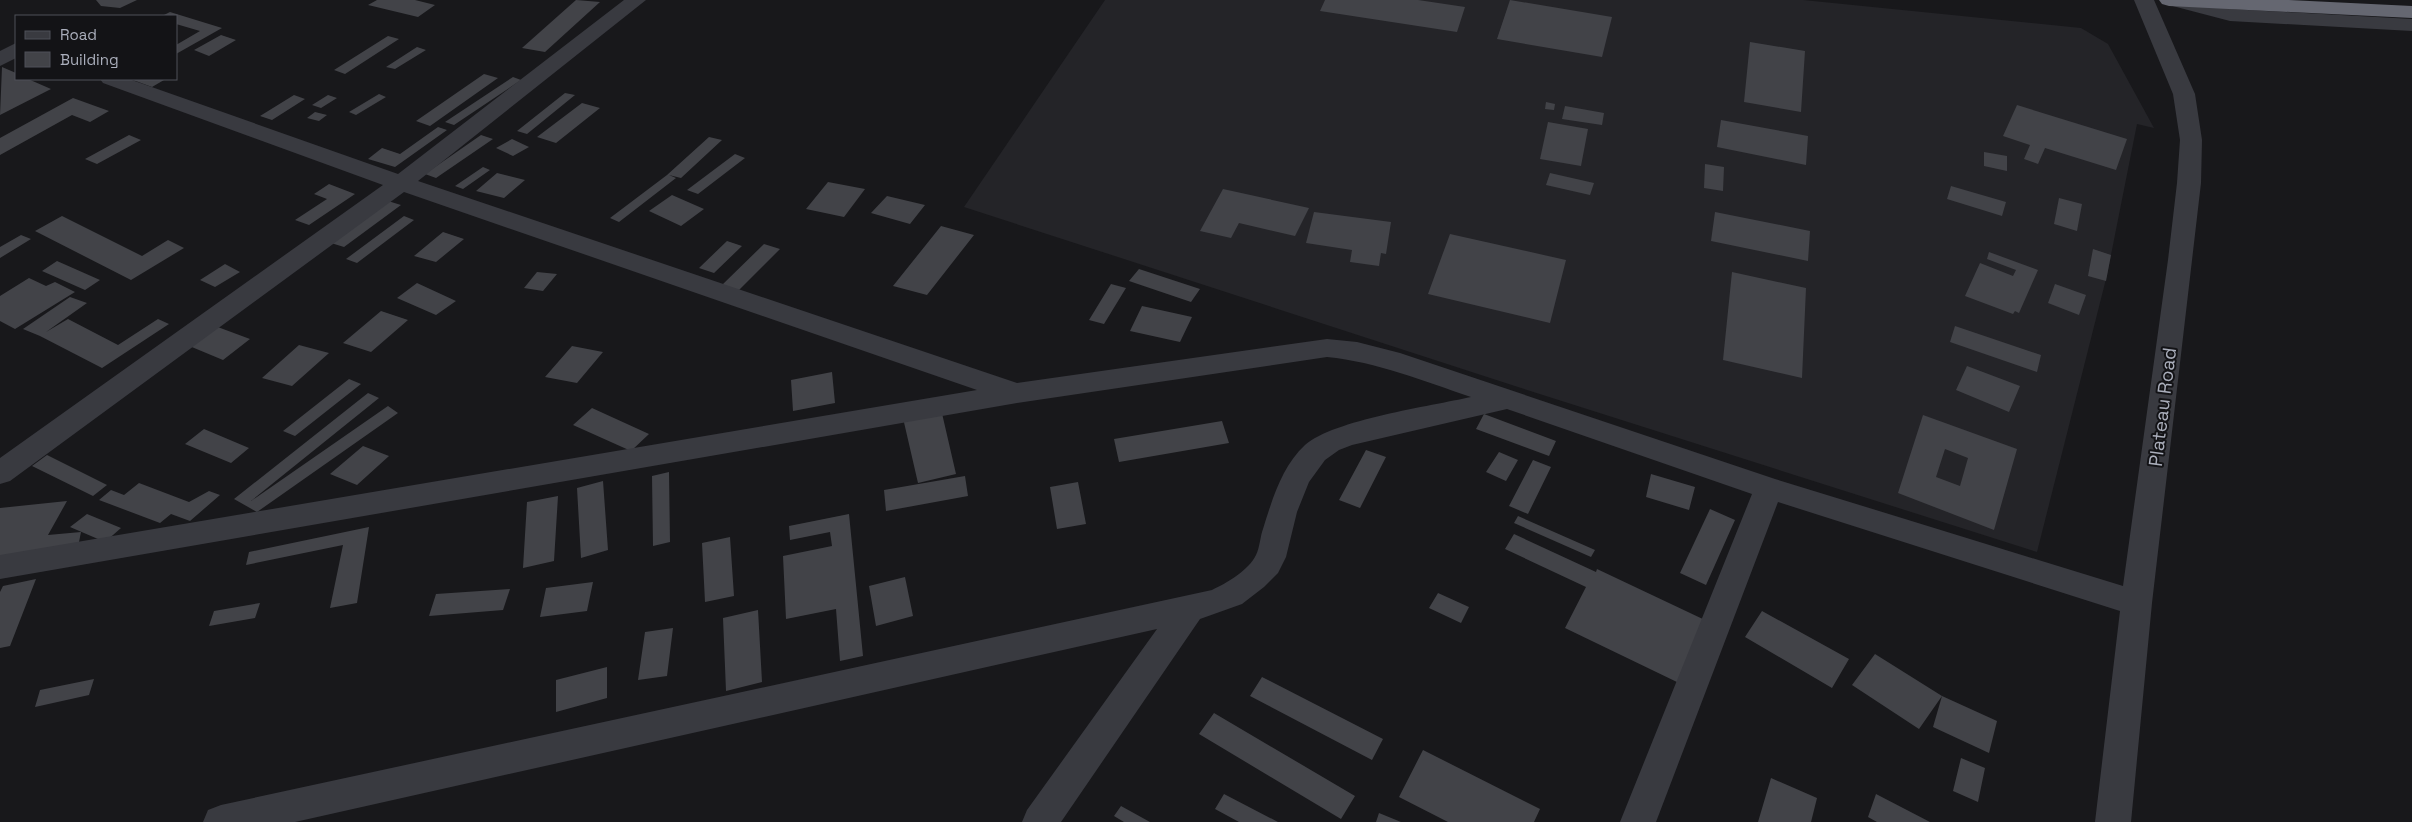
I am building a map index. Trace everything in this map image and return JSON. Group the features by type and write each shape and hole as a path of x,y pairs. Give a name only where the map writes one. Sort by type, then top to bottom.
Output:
{"highway":[{"path":"2171,0 2254,2 2412,12"}],"street":[{"path":"0,472 401,182 636,0"},
{"name":"Plateau Road","path":"2113,822 2136,602 2173,325 2189,183 2191,140 2184,94 2144,0"},
{"path":"2171,0 2204,10 2230,15 2412,25"},
{"path":"0,39 15,45"},
{"path":"0,60 15,50"},
{"path":"113,80 401,182 1017,393"},
{"path":"0,567 1017,393 1327,348 1357,351 1392,360 1769,488 2136,602"},
{"path":"221,822 1189,609 1225,598 1257,575 1269,562 1285,502 1299,470 1316,451 1346,434 1509,399"},
{"path":"1638,822 1769,488"},
{"path":"1040,822 1189,609"}],"shaded area":[{"path":"1105,0 1803,0 2081,28 2108,44 2154,128 2137,124 2107,275 2037,552 1518,387 964,207"}],"building":[{"path":"96,0 137,0 120,8 101,6"},
{"path":"377,0 415,0 435,5 418,17 368,5"},
{"path":"576,0 600,2 545,52 522,48"},
{"path":"1325,0 1418,0 1465,7 1457,32 1320,11"},
{"path":"1510,0 1612,17 1602,57 1497,39"},
{"path":"170,12 222,28 178,53 178,44 200,31 178,25 178,15 164,15"},
{"path":"221,35 236,40 209,56 194,50"},
{"path":"388,36 399,39 345,74 334,70"},
{"path":"1750,42 1805,51 1801,112 1744,102"},
{"path":"417,47 426,50 395,69 386,67"},
{"path":"2,67 15,73 15,80 30,80 51,89 0,115"},
{"path":"484,74 498,78 430,126 416,121"},
{"path":"513,77 521,80 454,125 445,122"},
{"path":"133,80 164,80 152,87"},
{"path":"565,93 575,95 527,134 517,131"},
{"path":"379,94 386,97 356,115 349,112"},
{"path":"294,95 305,99 272,120 260,116"},
{"path":"328,95 337,98 321,108 312,105"},
{"path":"73,98 109,111 90,122 72,115 0,155 0,138"},
{"path":"1546,102 1555,104 1554,110 1545,109"},
{"path":"582,103 600,108 556,143 537,137"},
{"path":"2017,105 2127,139 2116,170 2045,148 2038,164 2024,159 2030,145 2003,136"},
{"path":"1565,106 1604,113 1602,125 1562,119"},
{"path":"315,112 327,115 319,121 307,118"},
{"path":"1721,120 1808,136 1806,165 1717,147"},
{"path":"1548,122 1588,129 1581,166 1540,159"},
{"path":"438,127 447,130 395,167 368,159 382,148 400,154"},
{"path":"129,135 141,140 97,164 85,159"},
{"path":"481,135 493,139 436,178 425,174"},
{"path":"709,137 722,140 681,178 669,175 676,178 619,222 610,218 667,175"},
{"path":"512,139 529,147 513,156 496,148"},
{"path":"1984,152 2007,156 2007,171 1984,166"},
{"path":"735,154 745,158 698,194 687,190"},
{"path":"1705,164 1724,167 1723,191 1704,188"},
{"path":"483,167 490,170 463,189 455,186"},
{"path":"497,173 525,180 504,198 476,191"},
{"path":"1550,173 1594,183 1590,195 1546,185"},
{"path":"828,182 865,189 844,217 806,209"},
{"path":"329,184 355,194 309,225 295,220 327,199 314,194"},
{"path":"1951,186 2006,202 2002,216 1947,199"},
{"path":"1223,189 1309,208 1295,236 1239,223 1231,238 1200,231"},
{"path":"672,195 704,209 681,226 649,211"},
{"path":"887,196 925,205 910,224 871,213"},
{"path":"2059,198 2082,204 2077,231 2054,224"},
{"path":"388,201 401,205 344,247 331,243"},
{"path":"1314,212 1391,222 1386,254 1381,253 1379,266 1350,262 1352,250 1306,243"},
{"path":"1715,212 1810,231 1808,261 1711,241"},
{"path":"62,216 142,256 168,240 184,248 131,280 35,231"},
{"path":"404,216 414,220 357,263 346,259"},
{"path":"941,226 974,235 927,295 893,286"},
{"path":"443,232 464,239 436,262 414,256"},
{"path":"1450,234 1566,260 1550,323 1428,294"},
{"path":"21,235 31,239 0,258 0,247"},
{"path":"727,241 742,246 714,273 699,268"},
{"path":"764,244 780,249 739,290 722,285"},
{"path":"2093,249 2111,255 2106,281 2088,276"},
{"path":"1989,252 2038,270 2019,313 2015,311 2013,314 1965,296 1980,263 2013,276 2016,270 1987,259"},
{"path":"57,261 100,280 85,290 42,271"},
{"path":"225,264 240,272 215,287 200,280"},
{"path":"1139,269 1200,289 1191,302 1129,281"},
{"path":"537,272 557,274 543,291 524,288"},
{"path":"1732,272 1806,288 1802,378 1723,360"},
{"path":"29,278 46,286 55,282 75,292 15,329 0,321 0,296"},
{"path":"417,283 456,301 436,315 397,298"},
{"path":"1111,284 1126,288 1104,324 1089,320"},
{"path":"2055,284 2086,295 2079,315 2048,303"},
{"path":"70,297 87,303 46,332 68,319 118,345 158,319 169,324 102,368 23,329"},
{"path":"1142,306 1192,317 1180,342 1130,331"},
{"path":"381,311 408,320 371,352 343,343"},
{"path":"215,326 250,339 223,360 187,345"},
{"path":"1955,326 2041,355 2037,372 1950,342"},
{"path":"299,345 329,353 292,386 262,378"},
{"path":"572,346 603,352 577,383 545,377"},
{"path":"1967,366 2020,386 2009,412 1956,390"},
{"path":"832,372 835,403 793,411 791,380"},
{"path":"349,379 361,384 295,436 283,431"},
{"path":"368,393 379,398 251,501 388,406 398,413 257,512 234,499"},
{"path":"592,408 649,434 631,451 573,425"},
{"path":"941,409 956,474 918,483 903,418"},
{"path":"1484,414 1556,441 1549,456 1476,429"},
{"path":"1923,415 2017,449 1994,530 1898,493","holes":["1945,449 1968,458 1960,486 1936,477"]},
{"path":"1222,421 1229,443 1119,462 1114,439"},
{"path":"204,429 249,448 231,463 185,444"},
{"path":"363,446 389,456 357,485 330,474"},
{"path":"1366,450 1386,457 1360,508 1339,500"},
{"path":"1499,452 1518,460 1506,481 1486,472"},
{"path":"47,455 107,485 93,496 32,466"},
{"path":"1533,460 1551,467 1528,514 1509,506"},
{"path":"669,472 670,542 653,546 652,476"},
{"path":"1651,474 1695,487 1689,510 1646,497"},
{"path":"965,476 968,496 886,511 884,490"},
{"path":"603,481 608,550 581,558 577,488"},
{"path":"1078,482 1086,524 1057,529 1050,487"},
{"path":"139,483 189,502 209,491 220,495 190,521 171,514 160,523 99,500 111,490 124,495"},
{"path":"558,496 554,561 523,568 527,502"},
{"path":"67,501 48,535 81,532 78,547 0,557 0,508"},
{"path":"1710,509 1735,520 1706,585 1680,573"},
{"path":"87,514 121,528 105,542 70,527"},
{"path":"849,514 863,656 840,661 836,609 786,619 783,556 832,546 830,532 790,540 789,526"},
{"path":"1518,516 1595,550 1591,557 1514,523"},
{"path":"369,527 357,603 330,608 343,545 246,565 249,552"},
{"path":"1514,534 1596,572 1597,569 1707,621 1679,683 1565,628 1586,587 1505,549"},
{"path":"730,537 734,596 705,602 702,543"},
{"path":"905,577 913,616 876,626 869,586"},
{"path":"36,579 10,646 0,648 0,592 3,586"},
{"path":"593,582 587,611 540,617 546,588"},
{"path":"510,589 503,610 429,616 436,594"},
{"path":"1438,593 1469,607 1461,623 1429,608"},
{"path":"260,603 255,618 209,626 214,611"},
{"path":"758,610 762,682 726,691 723,618"},
{"path":"1762,611 1849,659 1832,688 1745,637"},
{"path":"673,628 667,676 638,680 645,632"},
{"path":"1875,654 1942,696 1919,729 1852,685"},
{"path":"607,667 607,698 556,712 556,680"},
{"path":"1262,677 1383,739 1372,760 1250,696"},
{"path":"94,679 89,695 35,707 40,690"},
{"path":"1942,696 1997,721 1989,753 1933,727"},
{"path":"1214,713 1355,796 1341,819 1199,734"},
{"path":"1423,750 1540,809 1534,822 1448,822 1399,797"},
{"path":"1961,758 1985,768 1978,802 1953,791"},
{"path":"1771,778 1817,798 1811,822 1758,822"},
{"path":"1224,794 1278,822 1239,822 1215,809"},
{"path":"1876,794 1930,822 1877,822 1868,817"},
{"path":"1121,806 1150,822 1124,822 1114,816"},
{"path":"1379,813 1401,822 1376,822"}]}
